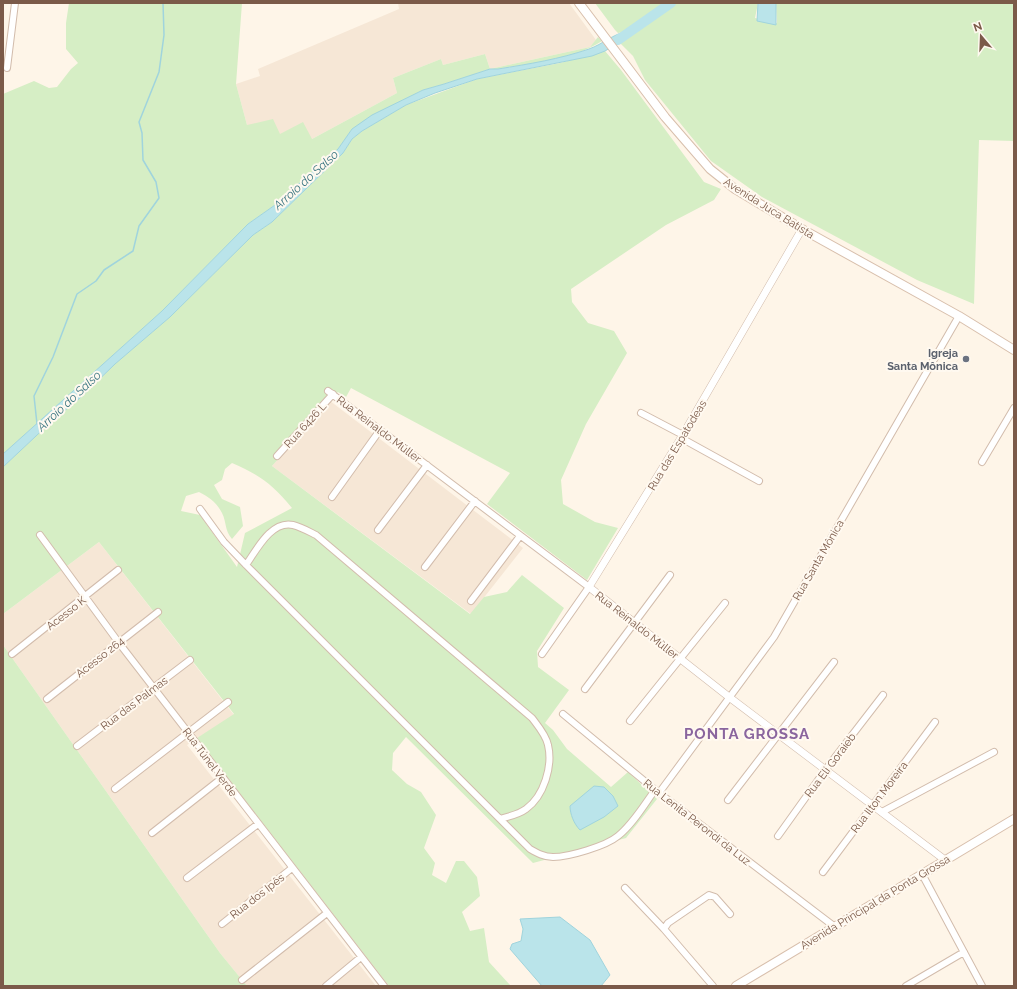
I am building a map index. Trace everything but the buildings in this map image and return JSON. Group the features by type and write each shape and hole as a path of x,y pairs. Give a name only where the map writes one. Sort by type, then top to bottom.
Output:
{"main road":[{"name":"Avenida Juca Batista","path":"579,3 665,118 710,170 735,189 802,229 959,316 1014,350"},
{"name":"Avenida Principal da Ponta Grossa","path":"736,986 1014,819"}],"street":[{"path":"7,68 15,3"},
{"name":"Rua das Espatodeas","path":"542,654 589,587 682,437 802,229"},
{"name":"Rua Santa Mônica","path":"200,509 224,542 246,565 530,849 539,854 553,857 570,854 616,837 624,830 657,792 774,637 959,316"},
{"name":"Rua Reinaldo Müller","path":"330,393 589,587 729,697 945,860"},
{"name":"Rua 6426 L","path":"277,456 330,393"},
{"path":"982,462 1014,408"},
{"path":"641,413 759,481"},
{"path":"332,497 380,430"},
{"path":"378,530 427,465"},
{"path":"425,567 475,501"},
{"path":"246,565 268,534 278,527 291,524 316,535 532,718 548,743 550,767 541,789 527,809 518,814 500,819"},
{"name":"Rua Túnel Verde","path":"40,535 119,643 384,986"},
{"path":"471,601 520,536"},
{"name":"Acesso K","path":"12,654 86,598 118,570"},
{"path":"585,689 670,574"},
{"path":"630,721 725,603"},
{"name":"Acesso 264","path":"47,699 156,614"},
{"name":"Rua das Palmas","path":"77,746 190,660"},
{"path":"728,800 834,662"},
{"name":"Rua Eli Goraieb","path":"778,836 882,695"},
{"path":"115,789 228,702"},
{"name":"Rua Lenita Perondi da Luz","path":"563,714 657,792 834,927"},
{"name":"Rua Ilton Moreira","path":"823,872 935,722"},
{"path":"882,812 994,752"},
{"path":"152,833 222,778"},
{"path":"186,878 258,824"},
{"name":"Rua dos Ipês","path":"222,924 292,868"},
{"path":"922,874 982,986"},
{"path":"625,888 664,929 713,986"},
{"path":"664,929 668,923 709,895 715,897 730,914"},
{"path":"242,980 327,913"},
{"path":"906,986 964,952"},
{"path":"326,986 361,958"}],"shaded area":[{"path":"398,3 569,3 596,40 590,47 490,69 485,54 443,65 441,59 393,78 397,93 312,139 279,135 247,125 236,84 260,76 258,69 399,9"},
{"path":"330,401 523,548 471,614 272,466"},
{"path":"99,542 234,715 187,745 376,986 247,986 220,953 3,645 3,614"}],"green space":[{"path":"69,3 242,3 236,84 247,125 273,119 280,134 303,122 312,139 397,93 393,78 441,59 443,65 485,54 490,69 423,90 352,129 338,149 275,205 248,224 162,311 3,454 3,94 34,81 49,88 57,87 71,69 78,63 66,49 66,23"},
{"path":"595,3 758,3 755,18 777,23 776,3 1014,3 1014,141 979,140 974,304 917,280 762,197 711,161 645,80 633,56 619,42 628,37 628,31 618,33"},
{"path":"598,37 602,41 591,47 578,53 565,57 525,65 490,69 590,47"},
{"path":"605,51 621,70 704,182 721,189 714,200 666,225 571,289 572,302 588,323 614,331 627,353 586,424 561,480 563,504 595,522 618,528 587,580 487,504 510,473 351,388 346,397 338,392 272,466 470,614 484,597 507,592 522,575 564,608 537,651 538,667 569,690 545,723 553,730 567,749 611,787 628,772 657,799 626,838 533,863 406,737 393,753 392,770 407,784 421,792 436,815 424,848 435,863 432,875 446,883 456,861 464,861 477,877 480,896 462,912 470,931 484,928 489,962 511,986 389,986 197,738 234,714 99,542 3,614 3,467 52,421 80,398 115,364 170,317 253,235 272,222 343,153 352,139 362,131 406,105 477,79 560,63","holes":["232,463 242,467 272,486 292,508 245,533 237,567 200,515 181,511 186,496 199,492 203,494 220,509 232,539 243,526 240,507 222,499 214,485 222,480 225,469"]},
{"path":"3,645 220,953 247,986 3,986"}],"water":[{"path":"758,3 776,3 776,25 757,21"},
{"path":"628,31 628,37 605,51 592,56 477,79 435,93 406,105 362,131 352,139 343,153 272,222 253,235 170,317 115,364 80,398 52,421 3,467 3,454 162,311 248,224 275,205 338,149 352,129 372,115 423,90 490,69 533,63 578,53 594,47 618,34"},
{"path":"594,786 604,787 613,796 618,806 604,817 580,830 573,819 570,806"},
{"path":"560,917 590,940 610,975 601,986 542,986 510,949 512,944 521,941 523,929 520,919"}],"waterway":[{"path":"37,424 34,396 53,357 77,294 96,281 104,270 133,251 139,226 159,198 156,182 143,160 142,133 139,122 159,72 164,35 163,3"},
{"name":"Arroio do Salso","path":"618,40 671,3"}],"place":[{"name":"Igreja Santa Mônica","path":"966,359"}],"district":[{"name":"PONTA GROSSA","path":"747,734"}]}
